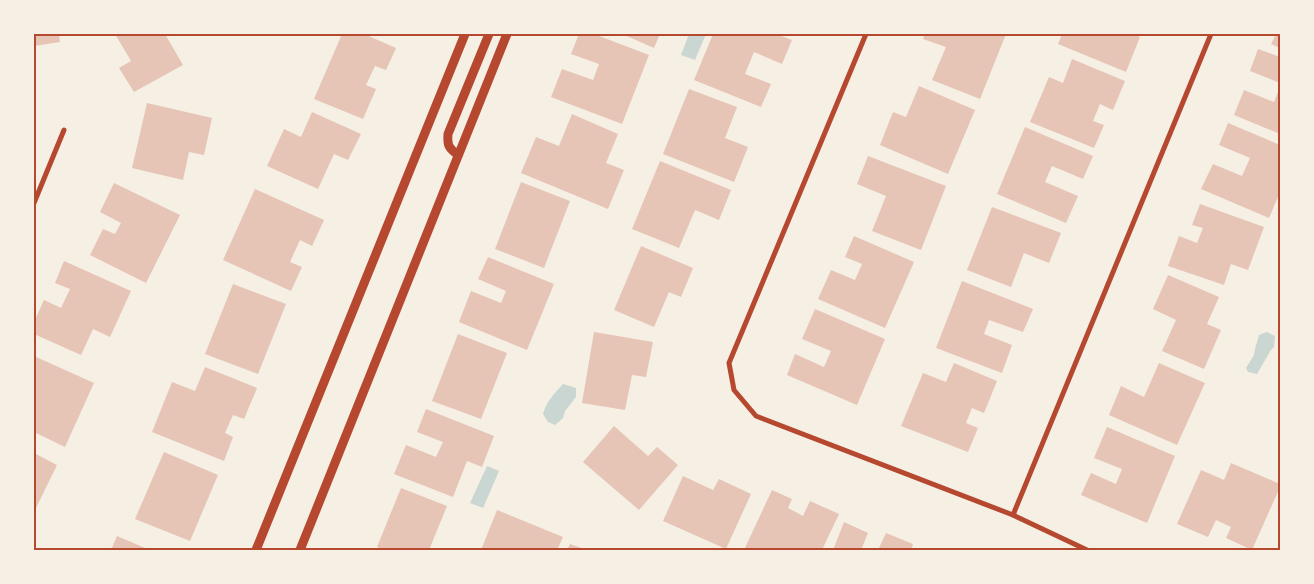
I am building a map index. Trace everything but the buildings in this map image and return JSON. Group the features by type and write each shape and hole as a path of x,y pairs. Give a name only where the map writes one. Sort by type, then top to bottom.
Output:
{"street":[{"path":"256,550 465,34"},
{"path":"458,155 450,148 447,140 448,134 489,34"},
{"path":"300,550 507,34"},
{"path":"866,34 729,364 734,390 756,416 1013,514 1087,550"},
{"path":"1013,514 1211,34"},
{"path":"34,203 64,130"}],"shaded area":[{"path":"689,34 706,34 695,60 681,55"},
{"path":"1267,332 1275,336 1274,347 1257,374 1248,372 1246,368 1254,355 1259,335"},
{"path":"563,384 576,388 576,397 565,411 563,418 555,425 548,422 543,414 554,394"},
{"path":"487,466 499,471 483,508 470,503"}]}
